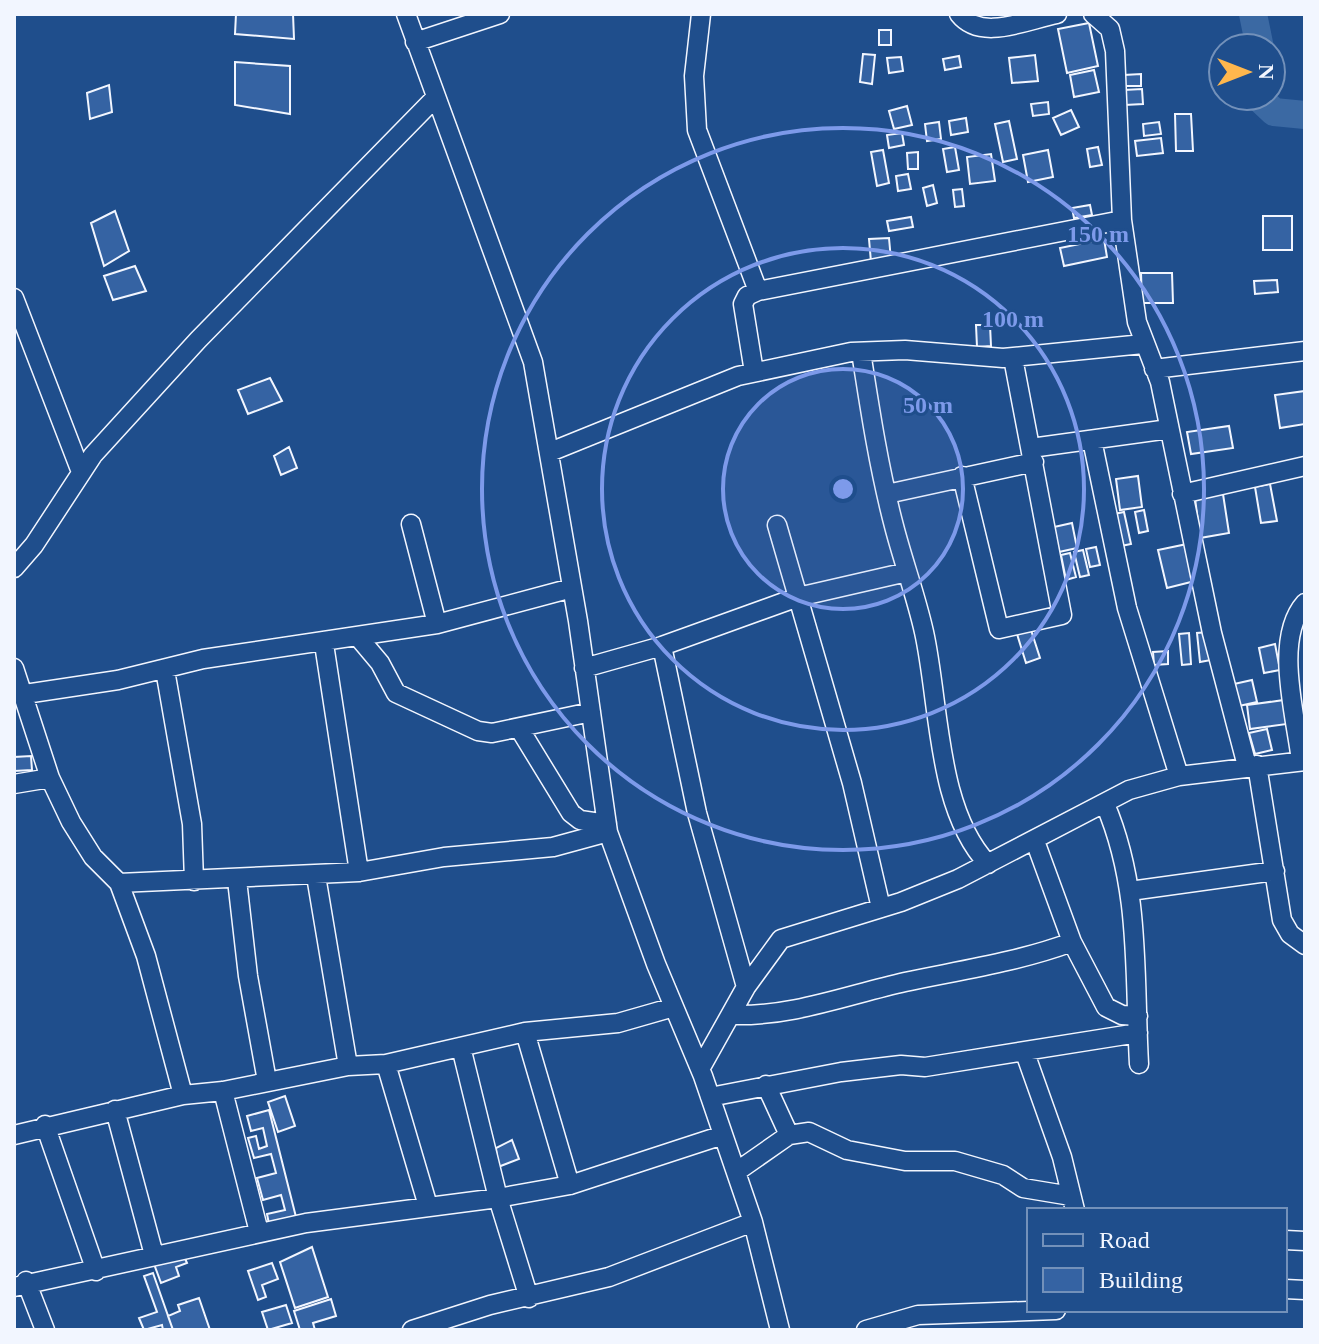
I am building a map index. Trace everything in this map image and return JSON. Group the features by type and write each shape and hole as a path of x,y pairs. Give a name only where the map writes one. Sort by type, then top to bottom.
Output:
{"street":[{"path":"406,14 434,99 533,362 572,588 608,828 736,1172 753,1222 780,1330"},
{"path":"415,42 500,14"},
{"path":"701,14 694,76 697,130 758,291"},
{"path":"959,14 969,26 984,29 1057,14"},
{"path":"1093,14 1110,29 1115,51 1122,220 1143,344 1154,369 1169,429 1212,633 1252,765 1275,871 1282,920 1290,934 1305,945"},
{"path":"14,568 34,545 81,472 198,340 434,99"},
{"path":"754,372 743,304 747,296 758,291 1122,220"},
{"path":"14,298 81,472"},
{"path":"550,452 754,372 861,352 905,350 1013,358 1143,344"},
{"path":"1154,369 1305,351"},
{"path":"861,352 887,494 924,630 943,749 961,828 988,864"},
{"path":"962,476 998,628 1002,630 1061,616 1063,612 1013,358"},
{"path":"887,494 1092,440 1169,429"},
{"path":"1092,440 1127,608 1179,776"},
{"path":"1182,494 1305,466"},
{"path":"411,524 437,624"},
{"path":"777,525 852,783 881,908"},
{"path":"584,668 662,646 798,597 907,572"},
{"path":"25,694 165,670 203,659 324,644 437,624 572,588"},
{"path":"700,1069 746,987 781,939 881,908 988,864 1129,790 1179,776 1303,761 1288,659 1288,637 1295,614 1305,603"},
{"path":"359,638 380,663 396,693 407,701 484,733 591,712"},
{"path":"324,644 359,872"},
{"path":"662,646 697,813 746,987"},
{"path":"1288,659 1305,648"},
{"path":"14,668 50,778 93,857 119,883 146,956 183,1095"},
{"path":"165,670 190,809 194,881"},
{"path":"519,728 571,813 580,820 608,828"},
{"path":"14,784 50,778"},
{"path":"1105,804 1120,843 1130,891 1138,962 1139,1064"},
{"path":"566,843 580,820"},
{"path":"119,883 237,880 359,872 566,843 608,828"},
{"path":"1035,841 1072,942 1106,1007 1138,1024"},
{"path":"1130,891 1275,871"},
{"path":"316,876 348,1066"},
{"path":"237,880 248,976 267,1081"},
{"path":"731,1015 778,1014 903,983 1027,958 1072,942"},
{"path":"14,1135 45,1125 183,1095 223,1091 348,1066 386,1064 525,1032 564,1026 583,1029 674,1007"},
{"path":"710,1097 841,1072 901,1065 925,1067 1025,1053 1138,1024"},
{"path":"525,1032 570,1185"},
{"path":"461,1047 498,1198 529,1298"},
{"path":"1025,1053 1073,1203"},
{"path":"386,1064 428,1206"},
{"path":"766,1085 789,1135"},
{"path":"223,1091 259,1232"},
{"path":"115,1110 154,1255"},
{"path":"45,1125 96,1271"},
{"path":"736,1172 789,1135 818,1134 847,1150 905,1161 955,1161 1003,1175 1023,1188 1073,1203"},
{"path":"45,1330 20,1284 96,1271 259,1232 570,1185 723,1135"},
{"path":"412,1330 490,1305 609,1277 753,1222"},
{"path":"866,1330 918,1315 970,1321 1038,1312"}],"building":[{"path":"236,14 293,14 294,39 235,34"},
{"path":"1089,23 1098,66 1067,73 1058,29"},
{"path":"879,30 891,30 891,45 879,45"},
{"path":"863,54 875,55 872,84 860,82"},
{"path":"1035,55 1038,81 1012,83 1009,58"},
{"path":"959,56 961,67 945,70 943,59"},
{"path":"901,57 903,71 889,73 887,58"},
{"path":"235,62 290,66 290,114 235,105"},
{"path":"1094,70 1099,92 1074,97 1070,75"},
{"path":"1141,74 1141,86 1124,86 1124,75"},
{"path":"109,85 112,112 90,119 87,93"},
{"path":"1142,89 1143,104 1125,105 1124,90"},
{"path":"1048,102 1049,114 1033,116 1031,104"},
{"path":"907,106 912,125 894,129 889,111"},
{"path":"1071,110 1079,127 1061,135 1053,118"},
{"path":"1175,114 1191,114 1193,151 1176,151"},
{"path":"966,118 968,132 951,135 949,121"},
{"path":"1009,121 1017,159 1003,162 995,124"},
{"path":"939,122 941,139 927,141 925,124"},
{"path":"1159,122 1161,134 1144,136 1143,124"},
{"path":"902,133 904,145 889,148 887,135"},
{"path":"1161,138 1163,153 1137,156 1135,141"},
{"path":"955,147 959,170 947,172 943,149"},
{"path":"1098,147 1102,165 1090,167 1087,149"},
{"path":"883,150 889,183 877,186 871,152"},
{"path":"1048,150 1053,177 1028,182 1023,155"},
{"path":"918,152 918,169 908,169 907,153"},
{"path":"991,154 995,181 970,184 967,157"},
{"path":"908,174 911,189 898,191 896,176"},
{"path":"933,185 937,203 927,206 923,188"},
{"path":"962,189 964,206 955,207 953,190"},
{"path":"1090,205 1092,215 1074,218 1072,208"},
{"path":"115,211 129,251 104,266 91,223"},
{"path":"1263,216 1292,216 1292,250 1263,250"},
{"path":"911,217 913,227 889,231 887,221"},
{"path":"889,238 891,260 871,262 869,239"},
{"path":"1104,239 1107,257 1064,266 1060,248"},
{"path":"135,266 146,291 113,300 104,276"},
{"path":"1141,273 1172,273 1173,303 1142,303"},
{"path":"1277,280 1278,292 1255,294 1254,281"},
{"path":"976,325 990,325 991,346 977,347"},
{"path":"270,378 282,401 248,414 238,390"},
{"path":"1305,391 1305,424 1280,428 1275,395"},
{"path":"1229,426 1233,448 1191,454 1187,432"},
{"path":"289,447 297,468 281,475 274,456"},
{"path":"1138,476 1142,507 1120,510 1116,479"},
{"path":"1270,484 1277,521 1261,523 1255,487"},
{"path":"1223,494 1229,533 1200,538 1195,498"},
{"path":"1144,510 1148,531 1139,533 1135,512"},
{"path":"1124,512 1131,544 1121,546 1114,514"},
{"path":"1072,523 1077,548 1059,552 1054,527"},
{"path":"1187,544 1195,581 1167,588 1158,550"},
{"path":"1096,547 1100,565 1090,567 1086,549"},
{"path":"1083,550 1089,575 1080,577 1074,552"},
{"path":"1070,553 1076,577 1066,580 1061,555"},
{"path":"1031,630 1040,658 1026,663 1017,634"},
{"path":"1208,632 1211,660 1200,662 1197,633"},
{"path":"1189,633 1191,664 1182,665 1179,634"},
{"path":"1275,644 1280,670 1264,673 1259,648"},
{"path":"1168,651 1168,664 1154,665 1153,652"},
{"path":"1252,680 1257,702 1239,706 1234,684"},
{"path":"1284,700 1287,724 1250,729 1247,705"},
{"path":"1267,729 1272,750 1255,754 1249,733"},
{"path":"31,756 32,770 14,771 14,757"},
{"path":"285,1096 295,1126 278,1132 268,1102"},
{"path":"269,1110 296,1217 269,1224 267,1214 285,1210 281,1195 263,1200 257,1178 276,1173 271,1154 254,1158 248,1138 256,1136 259,1149 267,1146 263,1128 251,1131 247,1116"},
{"path":"512,1140 519,1159 498,1167 496,1148"},
{"path":"312,1247 328,1297 295,1308 280,1262"},
{"path":"183,1254 187,1263 176,1267 179,1276 161,1283 154,1264"},
{"path":"272,1263 278,1279 262,1285 266,1297 258,1300 248,1271"},
{"path":"153,1273 173,1330 163,1330 162,1325 144,1330 139,1318 157,1312 144,1276"},
{"path":"199,1298 210,1330 173,1330 168,1316 180,1311 178,1305"},
{"path":"331,1299 336,1316 313,1323 315,1330 300,1330 294,1311"},
{"path":"286,1305 292,1323 268,1330 262,1312"}],"waterway":[{"path":"1253,14 1257,32"},
{"path":"1274,112 1305,115"}]}
